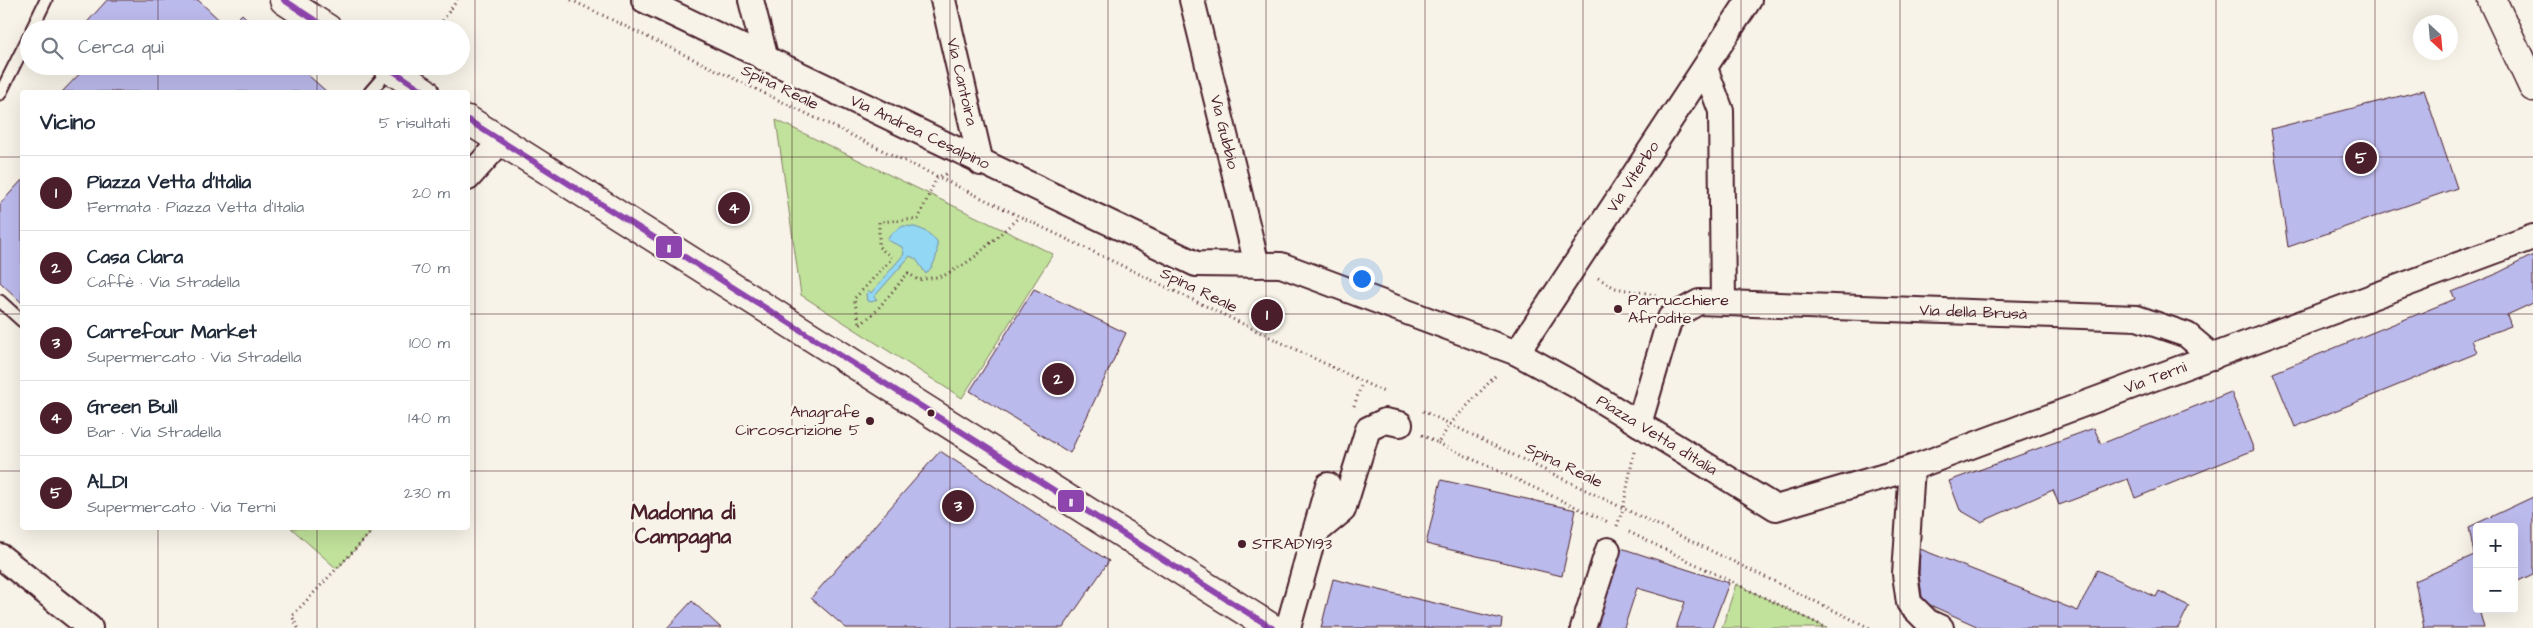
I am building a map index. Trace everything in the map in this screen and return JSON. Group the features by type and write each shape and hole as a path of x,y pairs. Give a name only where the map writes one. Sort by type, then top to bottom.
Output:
{"street":[{"path":"284,0 314,20"},
{"name":"Via Andrea Cesalpino","path":"644,0 981,163 1196,264"},
{"path":"751,0 766,60"},
{"name":"Via Cantoira","path":"943,0 981,163"},
{"name":"Via Gubbio","path":"1192,0 1257,265"},
{"name":"Via Viterbo","path":"1517,353 1749,0"},
{"path":"2492,0 2533,87"},
{"path":"1705,68 1720,111 1723,302"},
{"path":"399,75 422,90"},
{"path":"470,121 1272,628"},
{"path":"470,176 501,141"},
{"name":"Via Terni","path":"1776,508 1912,468 2533,237"},
{"name":"Piazza Vetta d'Italia","path":"1196,264 1281,265 1517,353 1639,424 1776,508"},
{"name":"Via della Brusà","path":"1639,424 1670,318 1699,302 2137,318 2187,335 2213,357"},
{"path":"1314,534 1343,510 1368,429 1385,421 1407,415"},
{"path":"1912,468 1905,574 1908,604 1928,622 1941,628"},
{"path":"1288,628 1328,485"},
{"path":"1583,628 1608,550"},
{"path":"0,556 90,628"}],"lane":[{"path":"36,20 46,0"},
{"path":"0,94 20,54"},
{"path":"372,90 383,75"},
{"path":"0,301 20,319"}],"path":[{"path":"443,20 457,0"},
{"name":"Spina Reale","path":"571,0 1389,395"},
{"path":"981,163 937,177 918,219 879,222 879,247 892,258 854,299 860,325 876,311 908,273 918,280 943,276 976,256 1019,217"},
{"path":"1575,266 1614,288 1699,302"},
{"path":"1407,415 1438,443 1451,423 1517,353"},
{"name":"Spina Reale","path":"1407,415 1451,423 1623,509 1870,628"},
{"path":"1608,550 1623,509 1639,424"},
{"path":"298,628 292,616 373,530"}],"green space":[{"path":"776,120 1053,254 962,398 801,295"},
{"path":"293,530 373,530 337,569"},
{"path":"1736,584 1827,628 1722,628"}],"water":[{"path":"903,226 922,229 937,241 937,255 934,262 926,274 916,259 910,256 874,297 877,299 872,302 867,301 866,294 869,291 871,293 904,254 902,247 887,240 892,233"}],"building":[{"path":"107,0 198,0 219,20 89,20"},
{"path":"242,14 248,20 236,20"},
{"path":"78,75 308,75 325,90 64,90"},
{"path":"2424,90 2457,188 2288,247 2271,129"},
{"path":"20,182 20,301 0,282 0,204"},
{"path":"2533,255 2533,303 2507,315 2511,326 2472,340 2477,353 2295,427 2273,373 2455,299 2452,292 2494,275"},
{"path":"1034,289 1126,333 1070,453 970,391"},
{"path":"2231,392 2254,450 2135,498 2128,479 2059,505 2053,490 1981,522 1960,510 1949,481 2094,428 2101,444"},
{"path":"940,451 1109,561 1063,628 846,628 811,598"},
{"path":"1441,480 1576,510 1562,576 1426,544"},
{"path":"2533,497 2533,574 2518,581 2518,523 2478,523"},
{"path":"2473,525 2473,549 2469,527"},
{"path":"1621,548 1729,583 1712,628 1676,628 1685,602 1637,588 1624,628 1597,628"},
{"path":"1920,549 2078,611 2097,570 2156,597 2159,591 2189,606 2178,628 1981,628 1930,605 1922,597 1919,574"},
{"path":"2473,555 2473,613 2480,613 2484,628 2424,628 2415,581"},
{"path":"1333,579 1502,619 1501,628 1321,628"},
{"path":"692,601 721,628 667,628"}],"transit line":[{"name":"11","path":"284,0 314,20"},
{"name":"11","path":"400,75 422,90"},
{"name":"11","path":"470,121 1272,628"}],"place":[{"name":"ALDI","path":"2361,158"},
{"name":"Green Bull","path":"734,208"},
{"name":"Parrucchiere Afrodite","path":"1618,309"},
{"name":"Piazza Vetta d'Italia","path":"1267,315"},
{"name":"Casa Clara","path":"1058,379"},
{"name":"Anagrafe Circoscrizione 5","path":"870,421"},
{"name":"Carrefour Market","path":"958,506"},
{"name":"STRADY193","path":"1242,544"}],"district":[{"name":"Madonna di Campagna","path":"683,524"}]}
